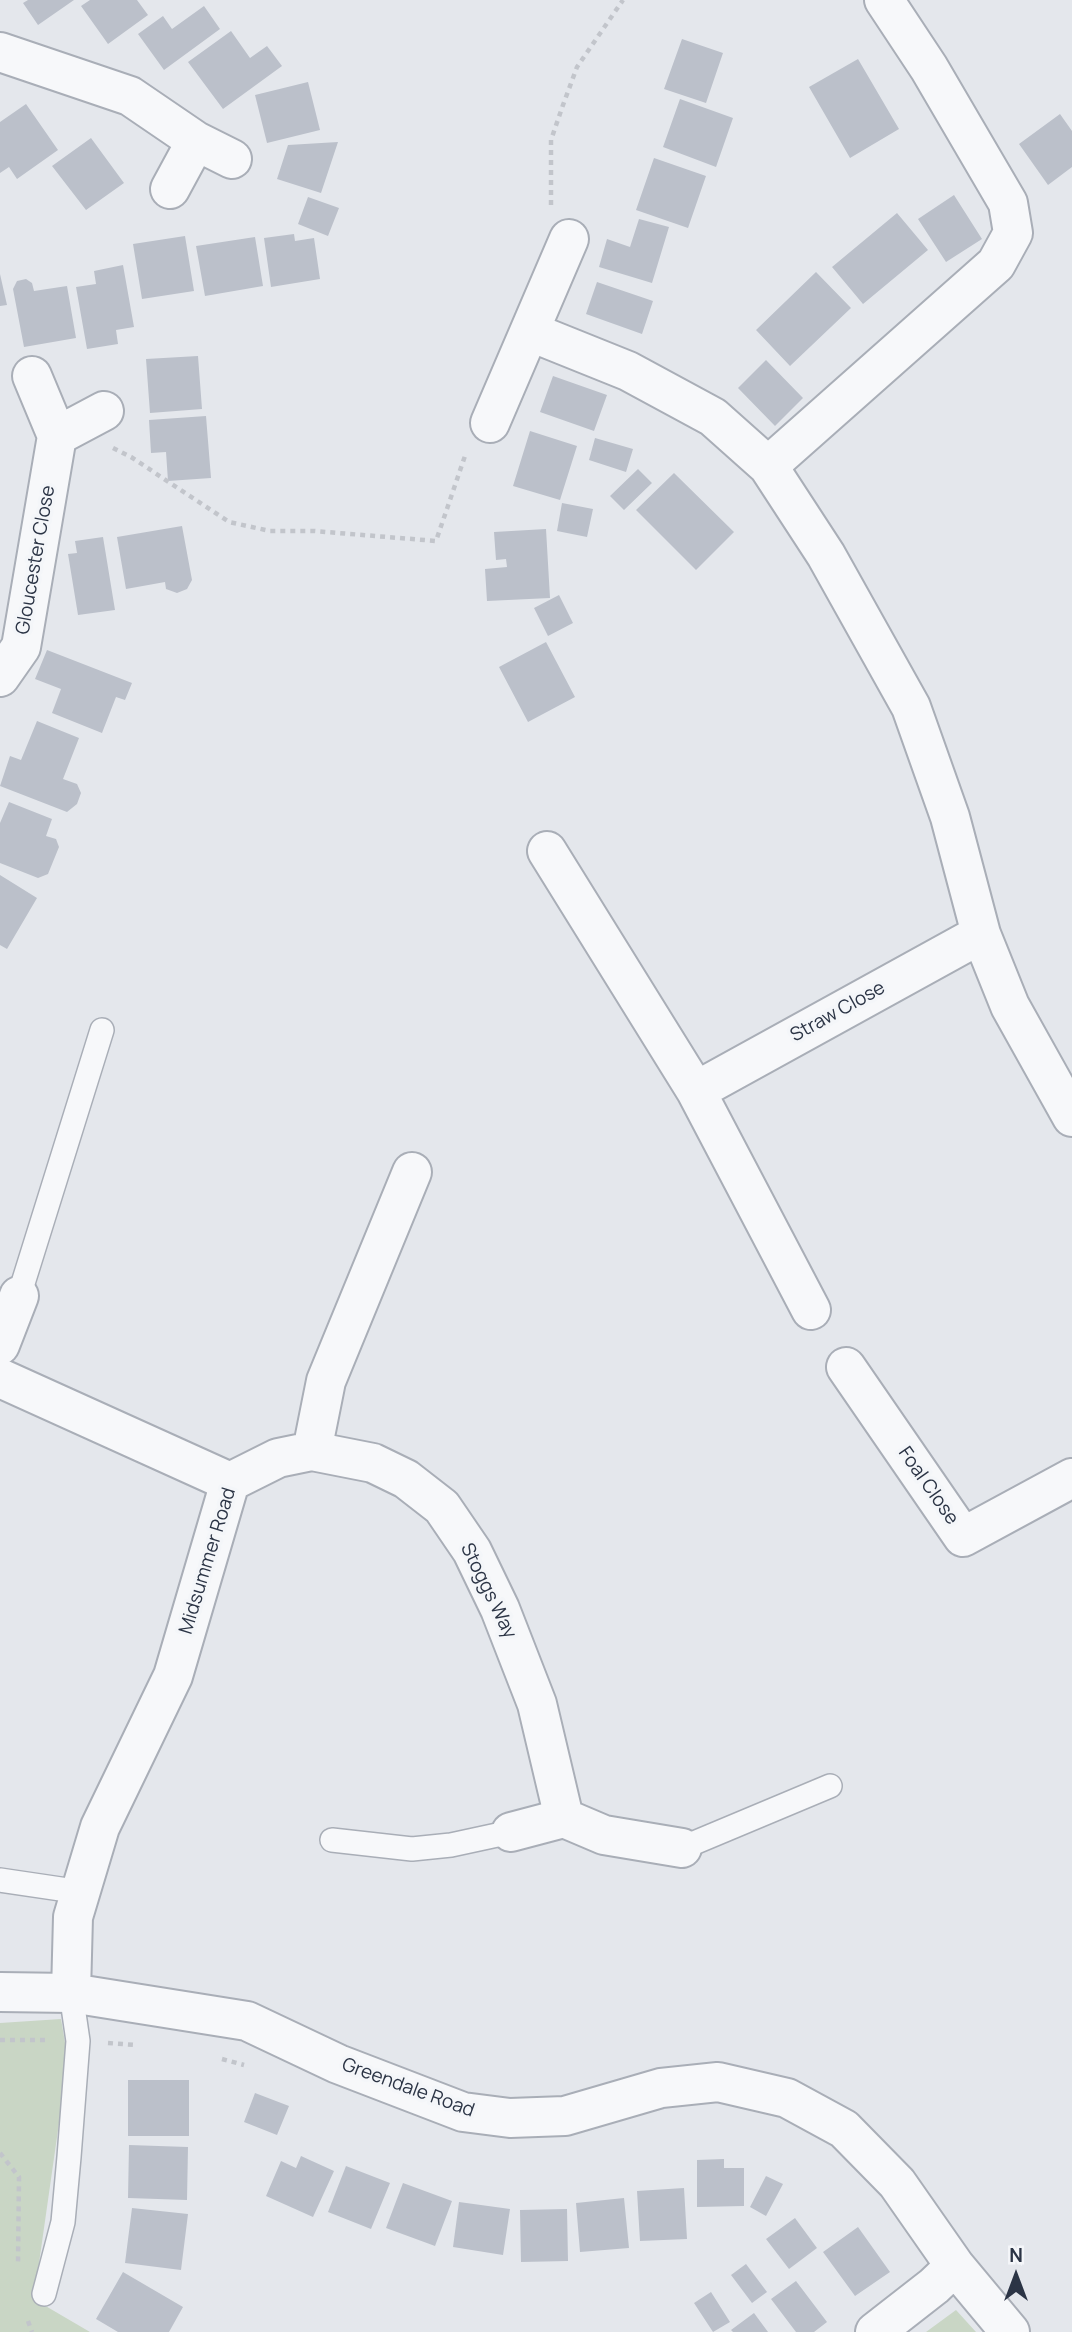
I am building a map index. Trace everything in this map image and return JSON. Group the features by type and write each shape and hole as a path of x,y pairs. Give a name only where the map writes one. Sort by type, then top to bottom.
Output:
{"street":[{"path":"768,466 996,264 1013,233 1008,204 929,68 884,0"},
{"path":"0,52 130,96 197,141 232,159"},
{"path":"170,189 197,141"},
{"path":"479,435 531,332 560,227"},
{"path":"531,332 628,372 712,417 768,466 826,555 911,708 950,817 981,934 1010,1006 1072,1117"},
{"path":"32,376 78,425"},
{"name":"Gloucester Close","path":"0,677 21,647 78,425"},
{"path":"547,851 696,1091 811,1310"},
{"name":"Straw Close","path":"696,1091 981,934"},
{"path":"312,1451 326,1381 412,1172"},
{"path":"0,1345 19,1296"},
{"name":"Foal Close","path":"846,1367 963,1537 1072,1478"},
{"path":"0,1377 230,1482"},
{"name":"Midsummer Road","path":"71,1993 77,1905 100,1826 173,1676 230,1482 278,1458 312,1451"},
{"name":"Stoggs Way","path":"312,1451 373,1463 406,1479 442,1507 472,1551 500,1609 537,1704 564,1818"},
{"path":"511,1832 564,1818 604,1835 682,1848"},
{"name":"Greendale Road","path":"0,1992 71,1993 247,2021 338,2064 463,2112 510,2118 565,2116 660,2088 718,2082 787,2098 844,2129 897,2183 955,2266 1010,2332"},
{"path":"875,2332 955,2266"}],"lane":[{"path":"19,1296 102,1030"},
{"path":"682,1848 830,1786"},
{"path":"332,1840 412,1849 451,1845 511,1832"},
{"path":"0,1880 77,1905"},
{"path":"44,2294 63,2222 69,2157 78,2041 71,1993"}],"path":[{"path":"560,227 551,140 577,67 623,0"},
{"path":"78,425 229,522 270,531 314,531 436,541 479,435"},
{"path":"0,2153 19,2177 18,2266"},
{"path":"24,2312 32,2332"}],"green space":[{"path":"61,2019 68,2060 39,2263 37,2301 90,2332 0,2332 0,2023"},
{"path":"956,2310 976,2332 926,2332"}],"building":[{"path":"28,0 74,0 38,25 23,3"},
{"path":"90,0 137,0 148,15 108,44 81,6"},
{"path":"204,6 220,29 164,70 138,34 163,16 172,29"},
{"path":"231,31 250,58 267,46 282,66 223,109 188,62"},
{"path":"682,39 723,53 706,103 664,89"},
{"path":"858,59 899,129 850,158 809,87"},
{"path":"308,82 320,130 267,143 255,95"},
{"path":"680,99 733,118 716,167 663,147"},
{"path":"26,104 58,150 17,179 9,167 0,173 0,122"},
{"path":"1060,114 1072,131 1072,167 1048,185 1019,144"},
{"path":"91,138 124,183 86,210 52,166"},
{"path":"338,142 321,193 277,179 288,145"},
{"path":"654,158 706,176 688,228 636,210"},
{"path":"954,195 982,239 946,262 918,219"},
{"path":"308,197 339,208 328,236 298,224"},
{"path":"897,213 928,250 863,304 832,267"},
{"path":"639,219 669,227 652,283 599,267 607,239 630,247"},
{"path":"294,234 295,241 314,238 320,279 271,287 264,238"},
{"path":"185,236 194,291 142,299 133,244"},
{"path":"255,237 263,286 205,296 196,246"},
{"path":"123,265 134,327 116,330 118,344 87,349 76,287 96,284 94,271"},
{"path":"816,272 851,308 790,366 756,330"},
{"path":"0,274 7,305 0,306"},
{"path":"26,279 32,283 34,291 67,286 76,338 24,347 13,289 17,281"},
{"path":"597,282 653,301 642,334 586,314"},
{"path":"198,356 202,409 150,413 146,359"},
{"path":"766,360 803,398 775,426 738,388"},
{"path":"553,376 607,395 594,431 540,412"},
{"path":"206,416 211,478 168,481 166,452 151,453 149,420"},
{"path":"530,431 577,446 560,500 513,486"},
{"path":"595,438 633,449 626,472 589,460"},
{"path":"638,469 652,483 624,510 610,496"},
{"path":"674,473 734,532 696,570 636,510"},
{"path":"562,503 593,509 587,537 557,531"},
{"path":"182,526 192,580 187,589 177,593 166,589 165,582 126,589 117,537"},
{"path":"546,529 550,598 487,601 485,569 507,567 506,559 496,560 494,532"},
{"path":"103,537 115,610 78,615 68,554 77,553 75,541"},
{"path":"559,595 573,623 548,636 534,608"},
{"path":"546,642 575,697 528,722 499,667"},
{"path":"47,650 132,683 125,700 116,697 102,733 52,713 61,689 35,679"},
{"path":"37,721 79,738 63,779 77,784 81,793 77,804 67,812 0,786 10,756 21,760"},
{"path":"9,802 52,819 46,836 56,839 59,847 48,874 38,878 0,863 0,823"},
{"path":"0,875 37,898 7,949 0,945"},
{"path":"128,2080 189,2080 189,2136 128,2136"},
{"path":"255,2093 289,2106 277,2135 244,2122"},
{"path":"129,2145 188,2147 187,2200 128,2198"},
{"path":"301,2156 334,2171 313,2217 266,2196 281,2161 296,2168"},
{"path":"724,2159 724,2168 744,2168 744,2206 697,2207 697,2160"},
{"path":"346,2166 390,2183 371,2229 328,2212"},
{"path":"766,2176 783,2184 766,2216 750,2207"},
{"path":"403,2183 452,2201 435,2246 386,2228"},
{"path":"684,2188 687,2239 640,2241 637,2191"},
{"path":"624,2198 629,2248 580,2252 576,2203"},
{"path":"459,2202 510,2209 503,2255 453,2247"},
{"path":"132,2208 188,2214 181,2270 125,2263"},
{"path":"567,2209 568,2261 521,2262 520,2210"},
{"path":"795,2218 817,2248 789,2269 766,2239"},
{"path":"858,2227 890,2272 855,2296 823,2252"},
{"path":"746,2264 767,2292 752,2303 731,2275"},
{"path":"123,2272 183,2307 169,2332 118,2332 96,2319"},
{"path":"796,2281 827,2322 814,2332 796,2332 771,2299"},
{"path":"711,2292 730,2322 713,2332 694,2303"},
{"path":"754,2313 768,2332 731,2330"}]}
